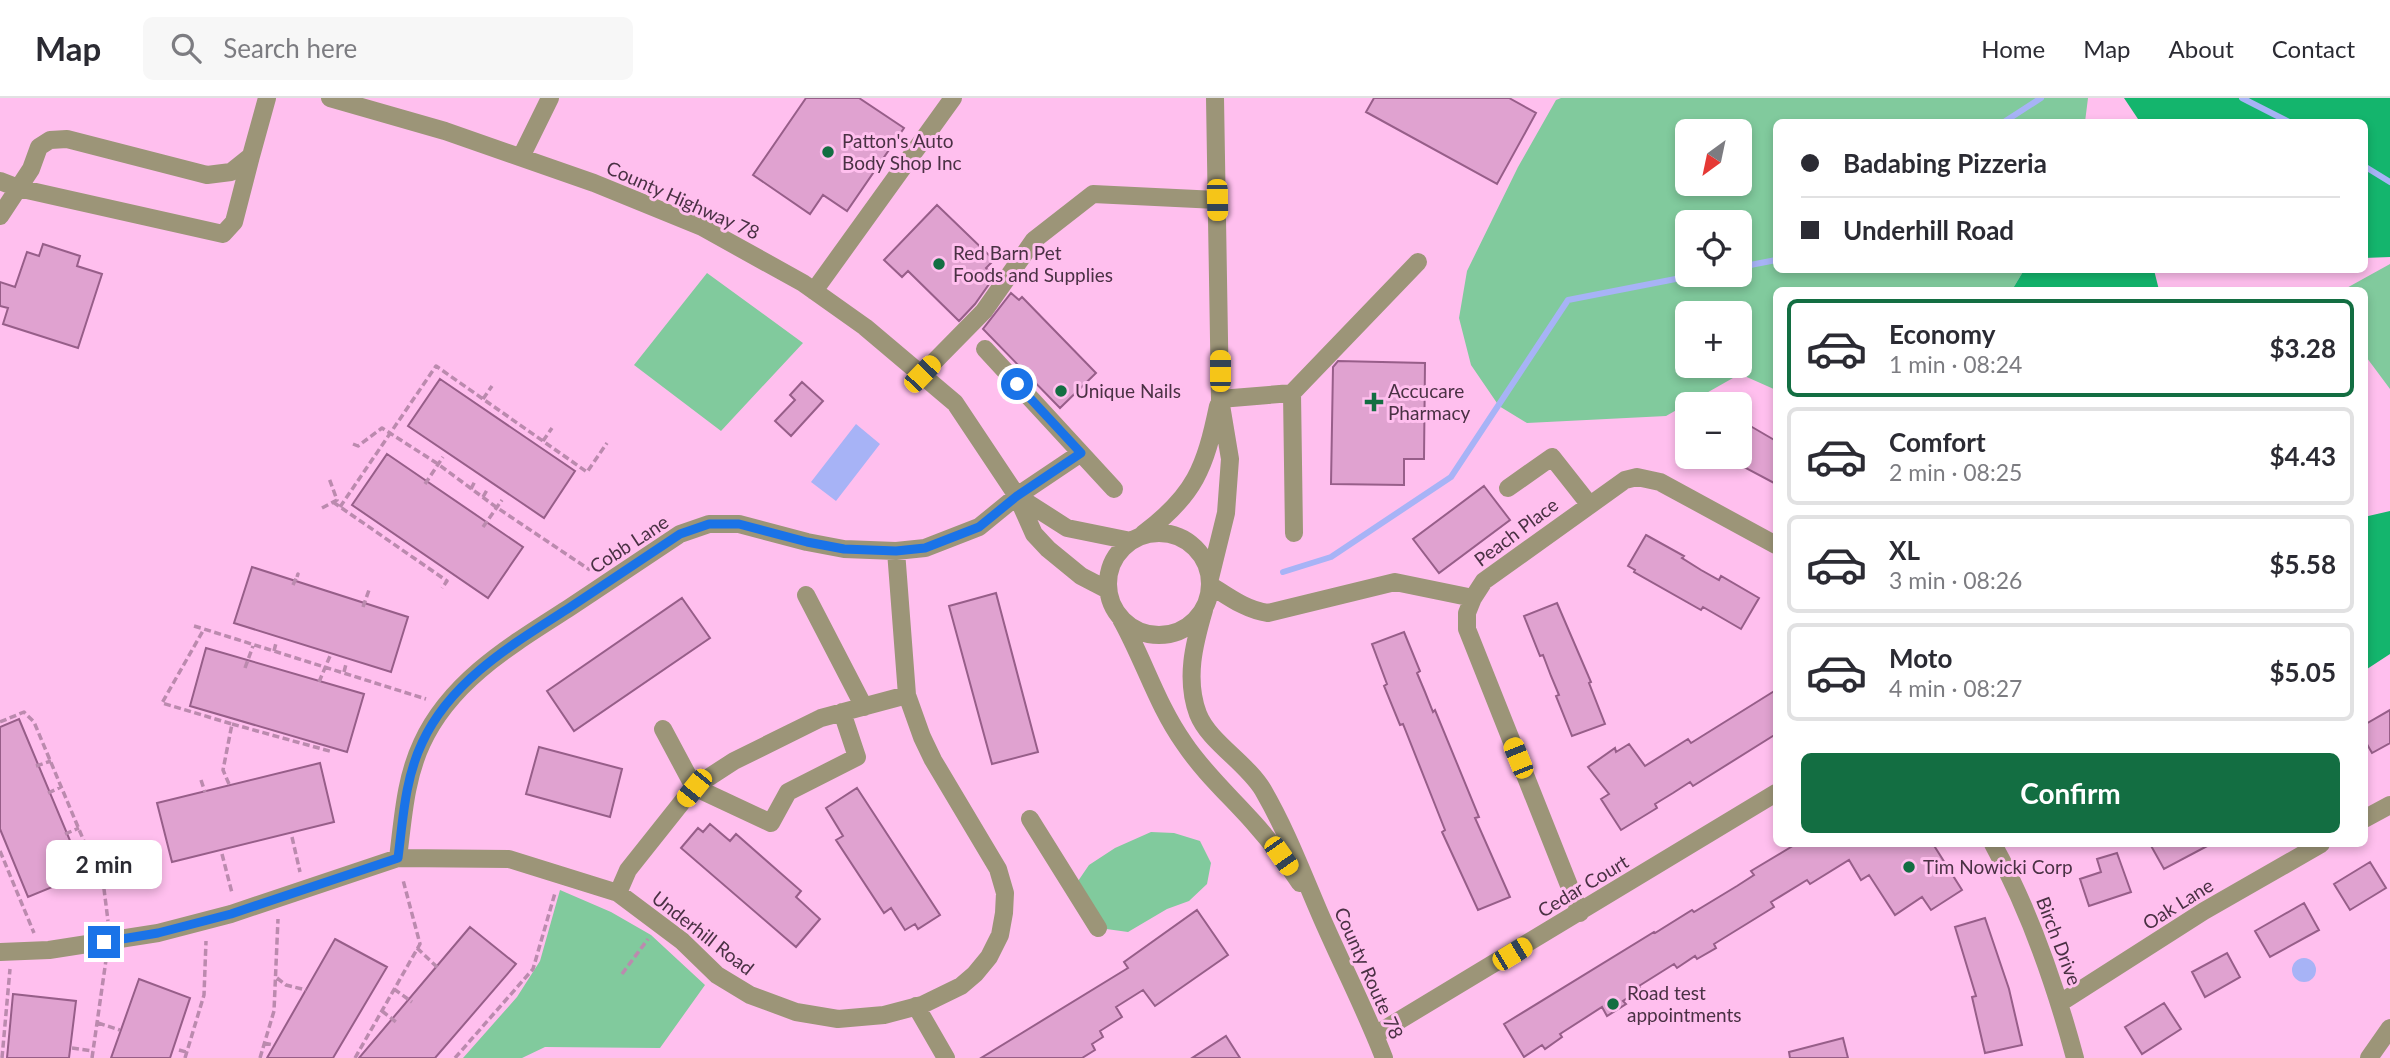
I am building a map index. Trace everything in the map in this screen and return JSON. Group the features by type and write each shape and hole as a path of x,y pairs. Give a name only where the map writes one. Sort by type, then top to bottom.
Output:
{"street":[{"path":"0,181 18,188 223,234 234,222 267,98"},
{"name":"County Highway 78","path":"330,98 445,131 594,183 690,222 770,263 865,327 955,403 1017,496 1034,534 1081,576 1108,590"},
{"path":"521,157 550,98"},
{"path":"814,291 953,98"},
{"path":"1216,98 1220,399 1230,460 1226,513 1204,610 1194,622 1181,631 1165,636 1149,635 1134,629 1121,619 1112,606 1108,590 1112,562 1120,551 1181,501 1200,472 1212,437 1220,399"},
{"path":"0,216 31,169 39,147 50,140 67,139 207,175 231,172 251,156"},
{"path":"922,374 984,311 1034,240 1093,194 1217,200"},
{"path":"1220,399 1292,393 1418,262"},
{"path":"985,349 1114,489"},
{"path":"1292,393 1294,533"},
{"name":"Cobb Lane","path":"398,858 407,784 422,743 444,706 465,683 508,647 680,534 709,524 739,524 844,549 896,551 925,548 979,527 1017,496 1081,453"},
{"path":"1508,488 1552,457 1589,504"},
{"name":"Peach Place","path":"1580,913 1467,629 1467,613 1473,598 1484,581 1589,504 1625,480 1637,477 1651,478 1773,543"},
{"name":"County Highway 78","path":"1017,496 1067,528 1135,539"},
{"path":"1135,539 1155,533 1171,534 1185,540 1198,550 1206,563 1210,582 1241,605 1255,611 1267,613 1395,582 1473,598"},
{"name":"Underhill Road","path":"5,959 158,933 231,914 398,858 509,859 618,893 682,942 717,975 750,995 796,1012 838,1019 884,1015 916,1006 961,986 989,957 1000,935 1005,893 998,869 933,760 907,695 896,551"},
{"path":"806,595 864,706"},
{"name":"County Route 78","path":"1204,610 1194,644 1191,669 1192,694 1199,715 1206,729 1245,766 1261,786 1282,824 1384,1058"},
{"name":"County Route 78","path":"1121,619 1138,648 1167,716 1182,741 1273,845 1316,905"},
{"path":"618,893 628,870 694,788 734,761 821,718 907,695"},
{"path":"663,729 694,788 771,823 788,792 857,757 842,712"},
{"name":"Cedar Court","path":"1375,1035 1773,795"},
{"path":"2368,817 2390,805"},
{"path":"1030,820 1098,928"},
{"name":"Birch Drive","path":"1995,847 2013,881 2060,1003 2075,1058"},
{"name":"Oak Lane","path":"2060,1003 2204,911 2316,847"},
{"path":"916,1006 946,1058"},
{"path":"2369,1058 2390,1028"}],"path":[{"path":"340,507 436,366 587,472 607,443"},
{"path":"483,399 492,386"},
{"path":"353,444 358,446 382,428 593,572"},
{"path":"543,441 552,428"},
{"path":"425,484 443,457"},
{"path":"322,508 337,500 329,478"},
{"path":"471,489 475,481"},
{"path":"482,497 487,490"},
{"path":"483,527 502,500"},
{"path":"333,502 447,581 442,588"},
{"path":"293,585 298,574 297,577"},
{"path":"363,607 369,590 368,593"},
{"path":"194,626 427,699"},
{"path":"204,629 162,704 333,752"},
{"path":"274,651 276,643"},
{"path":"245,668 253,646"},
{"path":"319,682 330,656"},
{"path":"344,672 346,664"},
{"path":"0,722 24,712 34,722 104,889 109,927"},
{"path":"229,784 223,770 232,724"},
{"path":"37,766 51,761"},
{"path":"201,780 205,792"},
{"path":"48,793 61,787"},
{"path":"65,834 79,828"},
{"path":"292,837 301,874"},
{"path":"0,851 6,863"},
{"path":"222,854 232,893"},
{"path":"3,857 35,935"},
{"path":"355,1058 420,944 403,880"},
{"path":"455,1058 533,969 555,893"},
{"path":"260,1058 274,1011 278,910"},
{"path":"185,1058 204,995 206,934"},
{"path":"622,974 651,935"},
{"path":"417,948 439,968"},
{"path":"2,1058 5,959"},
{"path":"92,1058 106,960"},
{"path":"277,978 286,985 306,990"},
{"path":"394,989 412,1002"},
{"path":"382,1011 396,1021"},
{"path":"98,1023 120,1030"},
{"path":"264,1043 274,1045"},
{"path":"72,1048 93,1051"},
{"path":"179,1050 186,1052"}],"green space":[{"path":"1561,98 2088,98 2085,119 1773,119 1773,273 2022,273 2014,287 1773,287 1773,389 1749,378 1752,378 1752,301 1675,301 1675,378 1733,378 1708,392 1675,392 1675,411 1666,416 1527,423 1499,406 1471,365 1459,318 1467,271 1518,167 1556,100"},
{"path":"2124,98 2390,98 2390,257 2368,258 2368,119 2138,119"},
{"path":"2390,264 2390,389 2368,359 2368,287 2348,287"},
{"path":"707,273 803,343 721,431 634,365"},
{"path":"2022,273 2155,273 2158,287 2014,287"},
{"path":"2390,511 2390,654 2368,668 2368,516"},
{"path":"1151,832 1174,833 1200,841 1211,863 1207,884 1189,901 1167,909 1128,932 1092,927 1076,884 1089,865 1115,848"},
{"path":"560,890 611,912 651,935 705,985 660,1048 545,1047 522,1058 463,1058 517,997 540,961"}],"water":[{"path":"856,424 880,444 836,501 811,482"},
{"path":"2304,958 2312,962 2316,970 2312,978 2304,982 2296,978 2292,970 2296,962"}],"building":[{"name":"Patton's Auto Body Shop Inc","path":"806,98 859,98 904,128 847,211 823,195 810,214 753,175"},
{"path":"1374,98 1509,98 1536,113 1497,184 1366,112"},
{"name":"Red Barn Pet Foods and Supplies","path":"937,205 994,260 986,268 994,277 959,321 908,271 902,277 884,260"},
{"path":"43,244 80,256 77,266 102,274 78,348 3,324 8,308 0,306 0,282 15,287 27,252 39,256"},
{"path":"1011,293 1019,300 1022,297 1096,373 1060,408 983,329"},
{"path":"1338,361 1425,363 1424,459 1404,459 1404,485 1331,484 1333,367"},
{"path":"440,379 575,471 544,518 408,426"},
{"path":"802,382 823,401 791,436 775,421 795,400 790,395"},
{"path":"1752,427 1773,439 1773,482 1748,469 1752,469"},
{"path":"387,454 523,547 488,598 352,505"},
{"path":"1484,486 1510,520 1439,573 1413,539"},
{"path":"1646,535 1684,556 1682,558 1701,570 1719,580 1721,576 1759,598 1741,629 1634,572 1635,570 1628,566"},
{"path":"252,567 408,617 391,672 234,623"},
{"path":"996,593 1038,752 992,764 949,606"},
{"path":"682,598 710,638 574,731 547,691"},
{"path":"1557,603 1591,682 1589,683 1605,724 1572,736 1543,655 1540,656 1524,616"},
{"path":"1404,632 1420,671 1417,673 1479,817 1475,818 1510,897 1478,910 1442,832 1445,830 1403,724 1400,725 1384,686 1387,684 1372,644"},
{"path":"206,648 364,694 347,752 190,706"},
{"path":"1773,692 1773,736 1693,786 1690,782 1655,804 1657,808 1621,830 1601,799 1609,794 1588,767 1615,748 1616,752 1629,744 1645,766 1688,739 1691,743"},
{"path":"2390,710 2390,743 2372,753 2368,746 2368,723"},
{"path":"19,719 84,874 28,897 0,829 0,727"},
{"path":"539,747 622,769 610,817 526,794"},
{"path":"320,763 334,822 172,862 157,803"},
{"path":"857,788 940,915 918,929 915,924 905,930 891,908 884,913 836,840 843,836 826,808"},
{"path":"710,824 730,841 736,834 801,891 796,897 820,919 796,947 681,848 698,828 703,832"},
{"path":"1791,847 1935,847 1962,890 1931,910 1922,897 1895,915 1869,875 1861,880 1849,860 1810,884 1807,880 1771,902 1774,907 1714,944 1716,948 1697,959 1695,956 1677,968 1674,964 1639,986 1641,989 1623,1001 1626,1004 1607,1016 1602,1007 1560,1034 1562,1037 1545,1049 1542,1045 1524,1057 1504,1024 1654,932 1737,886 1754,875 1751,871"},
{"path":"2152,847 2205,847 2164,869"},
{"path":"2117,853 2131,892 2089,906 2080,879 2101,872 2097,859"},
{"path":"2370,862 2386,888 2350,910 2334,884"},
{"path":"2304,903 2319,930 2270,957 2255,931"},
{"path":"1197,910 1228,955 1155,1006 1143,990 1116,1007 1122,1017 1100,1031 1103,1037 1092,1044 1095,1050 1082,1058 981,1058 1128,968 1124,962"},
{"path":"1985,918 2009,989 2022,1045 1985,1053 1972,997 1976,996 1955,927"},
{"path":"470,927 516,964 435,1058 359,1058"},
{"path":"335,939 387,967 333,1058 267,1058"},
{"path":"2227,953 2240,977 2205,997 2192,972"},
{"path":"139,979 190,998 170,1058 111,1058"},
{"path":"13,994 76,1001 69,1058 7,1058"},
{"path":"2164,1003 2181,1029 2142,1054 2125,1027"},
{"path":"1226,1036 1240,1058 1192,1058"},
{"path":"1843,1038 1848,1058 1790,1058 1789,1052"}],"waterway":[{"path":"2009,119 2041,98"},
{"path":"2242,98 2283,119"},
{"path":"2368,168 2390,182"},
{"path":"1752,265 1773,261"},
{"path":"1283,572 1331,557 1451,477 1568,300 1675,279"}],"place":[{"name":"Patton's Auto Body Shop Inc","path":"828,152"},
{"name":"Red Barn Pet Foods and Supplies","path":"939,264"},
{"name":"Unique Nails","path":"1061,391"},
{"name":"Accucare Pharmacy","path":"1374,402"},
{"name":"Tim Nowicki Corp","path":"1909,867"},
{"name":"Road test appointments","path":"1613,1004"}],"route":[{"path":"104,942 158,933 231,914 398,858 407,784 422,743 444,706 465,683 508,647 680,534 709,524 739,524 844,549 896,551 925,548 979,527 1017,496 1081,453 1017,384"}]}
